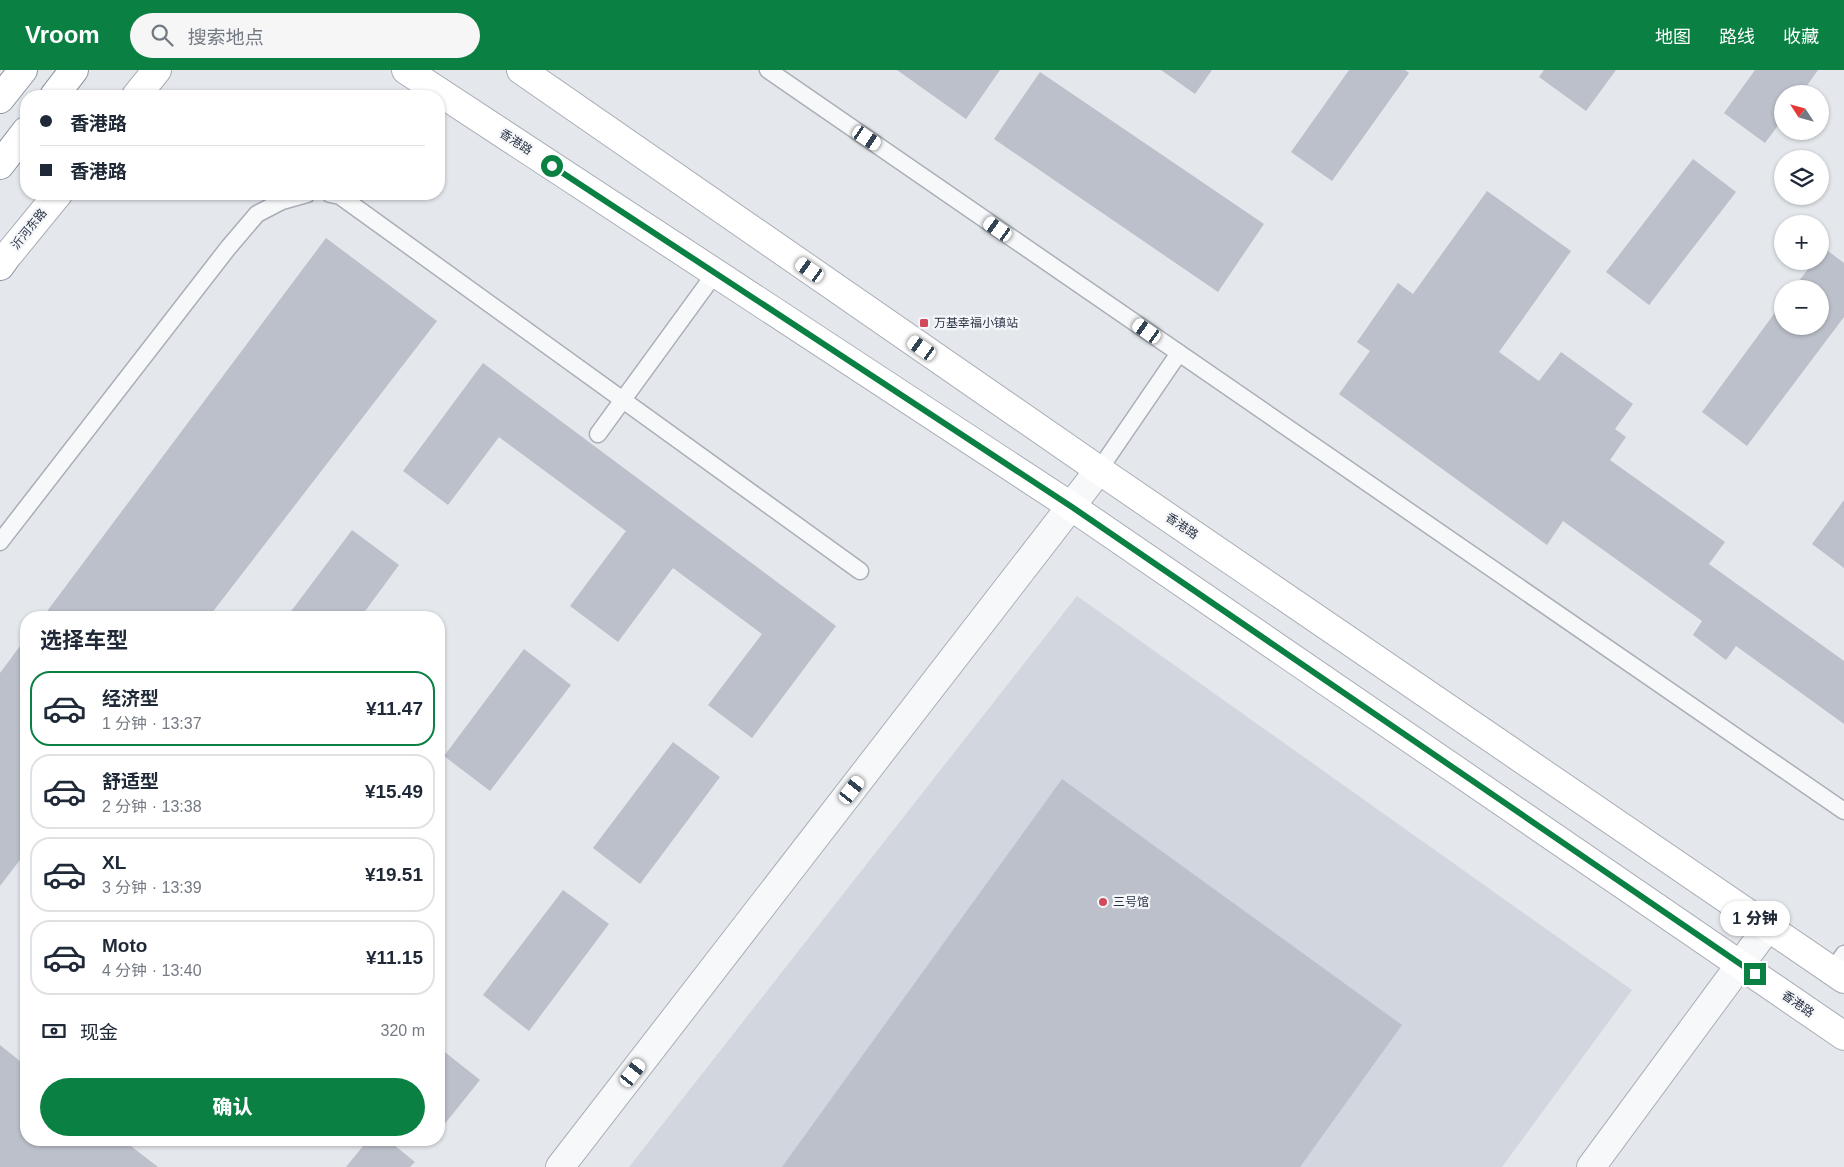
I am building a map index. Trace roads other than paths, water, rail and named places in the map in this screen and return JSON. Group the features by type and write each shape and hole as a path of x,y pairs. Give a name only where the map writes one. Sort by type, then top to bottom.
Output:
{"main road":[{"path":"0,99 23,70"},
{"path":"59,90 74,70"},
{"path":"141,90 157,70"},
{"name":"香港路","path":"406,70 437,90"},
{"name":"香港路","path":"521,70 1099,470 1768,927 1840,968"},
{"name":"香港路","path":"445,95 1072,507 1844,1036"},
{"path":"0,165 20,139"},
{"name":"沂河东路","path":"1,265 53,200"}],"street":[{"path":"560,1167 1099,470"},
{"path":"1591,1167 1768,927"}],"lane":[{"path":"768,70 1844,811"},
{"path":"0,542 228,248 257,214 286,200"},
{"path":"346,200 860,570"},
{"path":"598,434 716,272"},
{"path":"1099,470 1180,353"}],"place":[{"name":"万基幸福小镇站","path":"924,323"},
{"name":"三号馆","path":"1103,902"}]}
